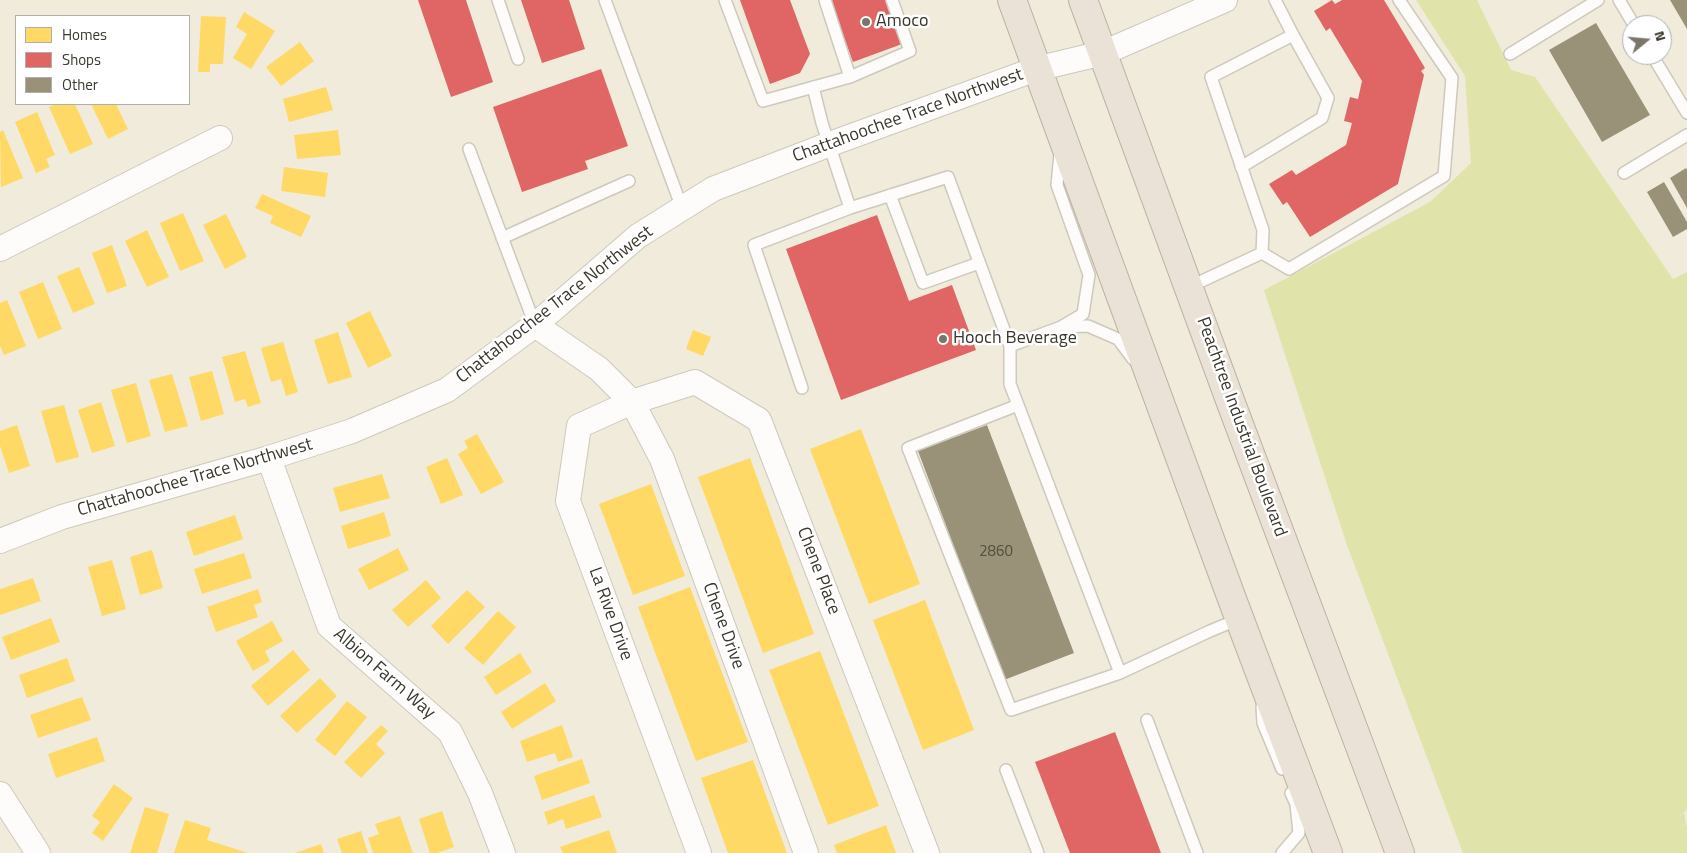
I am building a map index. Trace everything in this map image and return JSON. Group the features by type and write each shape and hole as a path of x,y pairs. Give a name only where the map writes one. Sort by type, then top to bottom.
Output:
{"highway":[{"path":"1012,0 1239,619 1328,853"},
{"name":"Peachtree Industrial Boulevard","path":"1084,0 1400,853"}],"street":[{"name":"Chattahoochee Trace Northwest","path":"0,541 62,517 269,458 352,431 447,390 535,325 638,236 713,189 1036,69 1103,54 1225,0"},
{"path":"0,248 220,138"},
{"name":"Chene Drive","path":"535,325 599,369 632,402 662,459 806,853"},
{"name":"Chene Place","path":"632,402 696,382 759,420 927,853"},
{"name":"La Rive Drive","path":"632,402 579,426 568,501 699,853"},
{"name":"Albion Farm Way","path":"269,458 329,626 450,732 480,793 503,853"},
{"path":"0,794 38,853"}],"lane":[{"path":"498,0 518,59"},
{"path":"604,0 682,208"},
{"path":"726,0 763,101 850,76 910,51 892,0"},
{"path":"825,0 850,76"},
{"path":"1241,167 1322,118 1328,98 1275,0"},
{"path":"1262,252 1289,269 1444,176 1452,78 1399,0"},
{"path":"1510,54 1598,0"},
{"path":"1619,0 1628,15"},
{"path":"1262,252 1263,230 1211,77 1293,35"},
{"path":"1658,65 1687,113"},
{"path":"812,87 850,208"},
{"path":"1624,173 1687,135"},
{"path":"1010,346 1061,327 1083,314 1089,275 1058,184 1062,138"},
{"path":"469,148 535,325"},
{"path":"802,388 754,245 850,208 948,178 1010,346 1010,384 1120,672"},
{"path":"502,238 629,181"},
{"path":"890,195 923,283 979,263"},
{"path":"1189,287 1262,252"},
{"path":"1061,327 1088,326 1118,338 1154,388"},
{"path":"1018,405 908,448 1011,710 1120,672 1239,619"},
{"path":"1257,667 1264,723 1296,804 1299,833 1282,853"},
{"path":"1147,720 1197,853"},
{"path":"1006,770 1038,853"}],"green space":[{"path":"1416,0 1477,0 1511,70 1535,77 1673,279 1687,272 1687,809 1684,812 1687,828 1687,853 1463,853 1347,545 1264,290 1430,202 1471,163 1465,76"}],"building: Homes":[{"path":"244,12 275,31 251,69 233,58 247,34 236,27"},
{"path":"201,16 226,17 223,64 210,64 210,72 198,72"},
{"path":"300,42 314,61 281,86 266,67"},
{"path":"326,87 333,110 289,122 283,99"},
{"path":"54,105 75,105 93,144 70,154 49,107"},
{"path":"91,105 116,105 128,129 108,139"},
{"path":"37,112 55,155 46,159 50,167 36,173 15,122"},
{"path":"3,130 23,178 1,187 0,132"},
{"path":"338,130 341,155 297,159 294,135"},
{"path":"284,167 328,173 325,197 281,191"},
{"path":"262,194 311,216 301,237 270,223 273,216 255,208"},
{"path":"183,213 204,261 180,271 160,223"},
{"path":"226,214 247,257 225,269 203,225"},
{"path":"147,230 169,277 147,287 125,241"},
{"path":"112,245 127,286 107,293 92,253"},
{"path":"79,267 95,304 73,313 57,276"},
{"path":"43,282 62,329 38,339 19,292"},
{"path":"7,300 26,346 4,355 0,346 0,303"},
{"path":"370,311 392,356 368,368 346,323"},
{"path":"693,330 711,337 703,356 686,349"},
{"path":"338,332 352,377 328,384 314,340"},
{"path":"283,342 298,392 286,396 281,379 271,382 261,348"},
{"path":"245,351 261,403 248,407 245,399 235,402 222,357"},
{"path":"212,371 224,414 201,421 189,377"},
{"path":"172,374 188,426 165,432 149,380"},
{"path":"136,383 151,436 127,443 111,390"},
{"path":"101,402 115,446 92,453 78,410"},
{"path":"64,405 79,457 56,463 41,411"},
{"path":"17,425 30,466 9,473 0,446 0,431"},
{"path":"861,429 920,584 869,604 810,449"},
{"path":"477,434 504,482 481,494 458,454 468,448 464,441"},
{"path":"447,458 463,495 441,504 426,467"},
{"path":"750,458 814,634 763,653 698,477"},
{"path":"382,474 390,498 340,512 333,488"},
{"path":"651,484 685,576 633,595 599,504"},
{"path":"384,512 391,536 348,549 341,526"},
{"path":"235,515 243,539 194,556 186,532"},
{"path":"398,548 409,570 369,590 358,569"},
{"path":"152,550 163,588 140,595 130,557"},
{"path":"244,553 252,578 202,594 194,569"},
{"path":"112,560 126,609 102,616 88,567"},
{"path":"33,578 41,601 0,615 0,589"},
{"path":"426,580 441,598 408,627 392,610"},
{"path":"690,587 748,742 696,761 638,607"},
{"path":"258,589 262,602 254,605 258,617 216,632 207,607"},
{"path":"467,590 485,607 448,644 431,626"},
{"path":"925,600 974,730 923,750 873,620"},
{"path":"498,611 516,627 483,665 464,648"},
{"path":"51,618 60,642 11,660 2,637"},
{"path":"272,621 283,641 265,651 270,661 253,671 236,641"},
{"path":"293,650 310,670 268,706 251,686"},
{"path":"820,651 879,806 828,825 769,670"},
{"path":"520,653 532,672 496,695 484,677"},
{"path":"67,658 75,681 27,698 19,675"},
{"path":"320,678 337,696 297,733 280,716"},
{"path":"545,683 556,701 512,729 501,712"},
{"path":"82,697 91,720 38,738 30,715"},
{"path":"347,701 367,717 335,756 315,740"},
{"path":"381,725 388,731 376,744 385,753 361,778 344,762"},
{"path":"562,725 573,757 558,762 555,753 527,762 520,741"},
{"path":"97,737 105,761 56,778 48,754"},
{"path":"582,759 590,783 542,800 534,776"},
{"path":"753,760 787,853 728,853 701,778"},
{"path":"114,784 133,798 103,841 92,833 100,822 92,816"},
{"path":"594,795 602,817 566,829 563,819 548,825 544,812"},
{"path":"145,807 169,814 157,853 130,853"},
{"path":"442,811 454,847 437,853 430,853 419,819"},
{"path":"400,816 413,853 373,853 368,838 379,834 375,824"},
{"path":"185,820 211,828 207,840 248,853 174,853"},
{"path":"886,825 896,853 837,853 834,845"},
{"path":"609,830 617,853 563,853 560,847"},
{"path":"361,831 368,853 342,853 337,839"},
{"path":"321,844 324,853 295,853"}],"building: Shops":[{"path":"418,0 466,0 493,82 451,97"},
{"path":"521,0 569,0 585,49 542,63"},
{"path":"740,0 790,0 810,54 800,73 770,84"},
{"name":"Amoco","path":"830,0 886,0 902,44 853,62"},
{"path":"1332,0 1335,4 1342,0 1384,0 1425,68 1421,71 1424,75 1398,184 1310,237 1287,202 1283,205 1269,184 1292,170 1296,175 1346,145 1352,123 1344,121 1350,97 1358,99 1362,81 1330,28 1326,31 1314,11"},
{"path":"601,69 628,146 585,161 588,169 522,192 493,107"},
{"path":"877,215 909,301 952,285 976,350 841,400 786,249"},
{"path":"1115,732 1161,853 1070,853 1035,762"}],"building: Other":[{"path":"1670,0 1687,0 1687,29"},
{"path":"1596,23 1650,115 1602,142 1549,50"},
{"path":"1686,168 1687,170 1687,208 1670,178"},
{"path":"1664,182 1687,222 1687,229 1673,237 1647,192"},
{"path":"987,425 1074,653 1004,680 918,451"}],"place":[{"name":"Amoco","path":"866,22"},
{"name":"Hooch Beverage","path":"943,339"}]}
